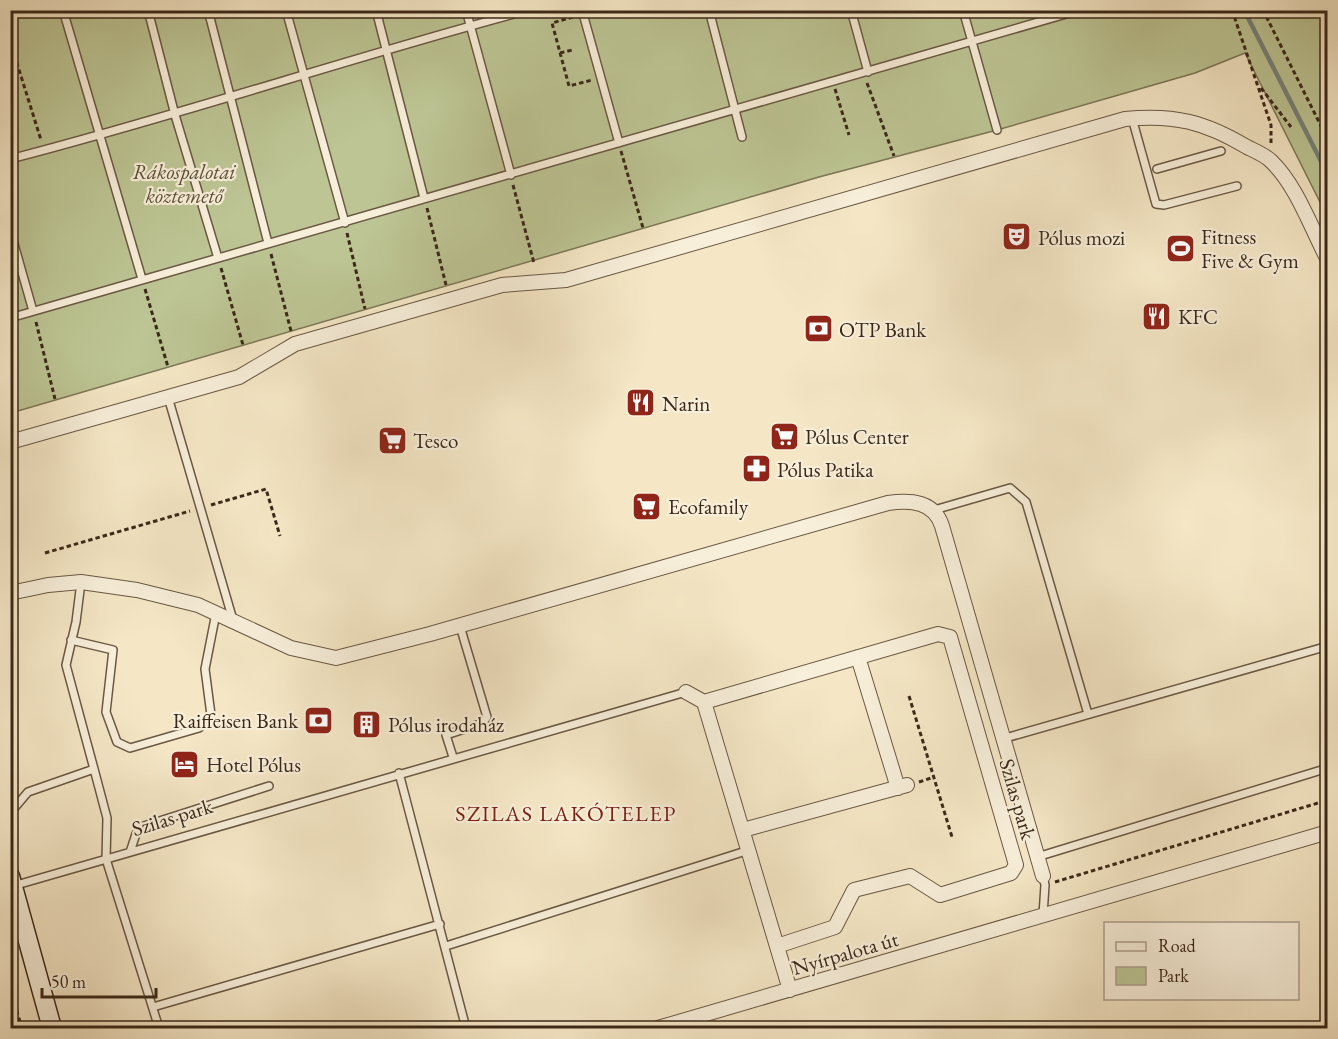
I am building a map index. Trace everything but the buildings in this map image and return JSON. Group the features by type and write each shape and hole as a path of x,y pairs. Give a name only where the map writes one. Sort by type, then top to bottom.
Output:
{"main road":[{"path":"12,881 52,1029"}],"street":[{"path":"10,442 239,377 295,344 502,285 566,280 1132,118 1159,116 1194,121 1233,138 1270,160 1289,185 1328,260"},
{"path":"10,593 48,585 81,582 182,600 216,613 291,648 336,658 460,625 888,502 905,501 922,504 934,510 942,526 1044,880"},
{"name":"Szilas park","path":"686,692 704,702 938,634 950,638 1016,865 1011,873 940,895 910,876 854,890 835,927 777,946"},
{"path":"743,830 902,786 858,657"},
{"path":"704,702 790,990"},
{"name":"Nyírpalota út","path":"658,1029 1328,832"}],"lane":[{"path":"63,10 142,279"},
{"path":"148,10 175,115 218,258"},
{"path":"208,10 268,243"},
{"path":"286,10 345,223"},
{"path":"376,10 424,198"},
{"path":"466,10 511,174"},
{"path":"10,159 175,115 304,74 529,10"},
{"path":"709,10 742,137"},
{"path":"851,10 866,72"},
{"path":"963,10 997,130"},
{"path":"10,318 1080,10"},
{"path":"583,13 619,143"},
{"path":"1132,118 1155,204 1164,206 1237,186"},
{"path":"1157,169 1221,151"},
{"path":"10,230 33,311"},
{"path":"168,397 233,621"},
{"path":"934,510 1010,488 1026,502 1088,714"},
{"path":"81,582 76,622 66,665 107,818 106,859 159,1029"},
{"path":"71,640 113,650 106,692 106,712 117,742 130,748 200,728 211,715 205,678 207,651 216,613"},
{"path":"453,757 446,735 483,723 487,717 460,625"},
{"path":"1002,739 1328,646"},
{"name":"Szilas park","path":"12,881 106,859 453,757 686,692"},
{"path":"1037,857 1328,768"},
{"path":"10,813 28,792 94,769"},
{"path":"399,773 466,1029"},
{"path":"130,852 136,834 144,826 269,786"},
{"path":"446,946 748,850"},
{"path":"1043,917 1044,880"},
{"path":"153,1007 440,924"}],"path":[{"path":"1232,10 1271,125 1270,160"},
{"path":"1263,10 1328,140"},
{"path":"583,13 552,23 569,86 602,77"},
{"path":"10,41 44,150"},
{"path":"560,53 572,50"},
{"path":"866,72 894,156"},
{"path":"833,82 849,135"},
{"path":"1258,86 1291,127"},
{"path":"619,143 643,228"},
{"path":"511,174 534,263"},
{"path":"424,198 446,285"},
{"path":"345,223 365,309"},
{"path":"268,243 291,330"},
{"path":"218,258 243,345"},
{"path":"142,279 168,367"},
{"path":"33,311 55,399"},
{"path":"45,553 266,489 280,536"},
{"path":"909,696 952,837"},
{"path":"1044,880 1328,800"},
{"path":"10,989 22,1029"}],"green space":[{"name":"Rákospalotai köztemető","path":"11,11 1327,11 1327,216 1245,53 1195,73 997,130 819,177 11,413"}],"waterway":[{"path":"1244,10 1328,175"}],"place":[{"name":"Pólus mozi","path":"1017,237"},
{"name":"Fitness Five & Gym","path":"1180,248"},
{"name":"KFC","path":"1157,316"},
{"name":"OTP Bank","path":"818,329"},
{"name":"Narin","path":"641,403"},
{"name":"Pólus Center","path":"784,436"},
{"name":"Tesco","path":"392,440"},
{"name":"Pólus Patika","path":"756,469"},
{"name":"Ecofamily","path":"647,506"},
{"name":"Raiffeisen Bank","path":"319,720"},
{"name":"Pólus irodaház","path":"367,724"},
{"name":"Hotel Pólus","path":"185,764"}],"district":[{"name":"SZILAS LAKÓTELEP","path":"566,813"}]}
